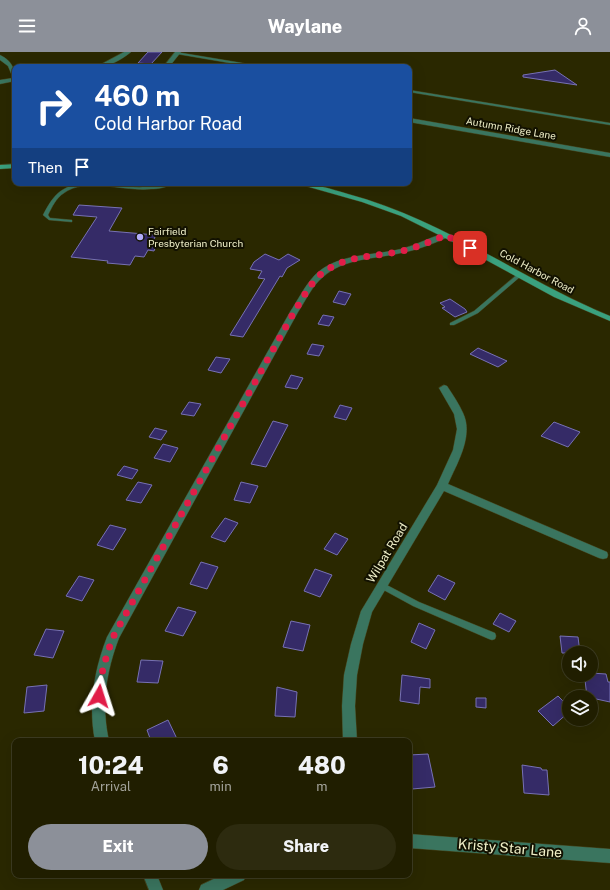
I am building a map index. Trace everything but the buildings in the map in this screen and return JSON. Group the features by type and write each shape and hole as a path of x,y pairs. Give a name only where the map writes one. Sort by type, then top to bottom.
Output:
{"main road":[{"path":"0,167 12,166"},
{"name":"Cold Harbor Road","path":"310,186 371,202 445,235 568,300 610,318"}],"street":[{"path":"106,64 128,52"},
{"path":"169,64 178,53"},
{"path":"0,56 10,65 12,70"},
{"path":"0,82 12,79"},
{"name":"Autumn Ridge Lane","path":"412,121 610,155"},
{"path":"102,738 98,711 100,682 105,659 113,637 294,312 313,282 325,271 342,263 410,248 445,235"},
{"name":"Wilpat Road","path":"350,738 348,690 352,659 367,611 442,486 458,450 462,429 459,414 444,388"},
{"path":"442,486 603,555"},
{"name":"Kristy Star Lane","path":"412,841 610,856"},
{"path":"151,878 156,890"},
{"path":"206,890 232,878"}],"lane":[{"path":"178,53 242,64"},
{"path":"412,91 610,124"},
{"path":"70,221 49,219 44,215 63,191 72,186"},
{"path":"99,186 147,189 164,186"},
{"path":"452,324 476,312 519,275"},
{"path":"383,586 416,604 492,636"}],"place":[{"name":"Fairfield Presbyterian Church","path":"140,237"}],"route":[{"path":"99,696 100,682 105,659 113,637 294,312 313,282 330,268 353,259 418,246 445,235 470,248"}]}
